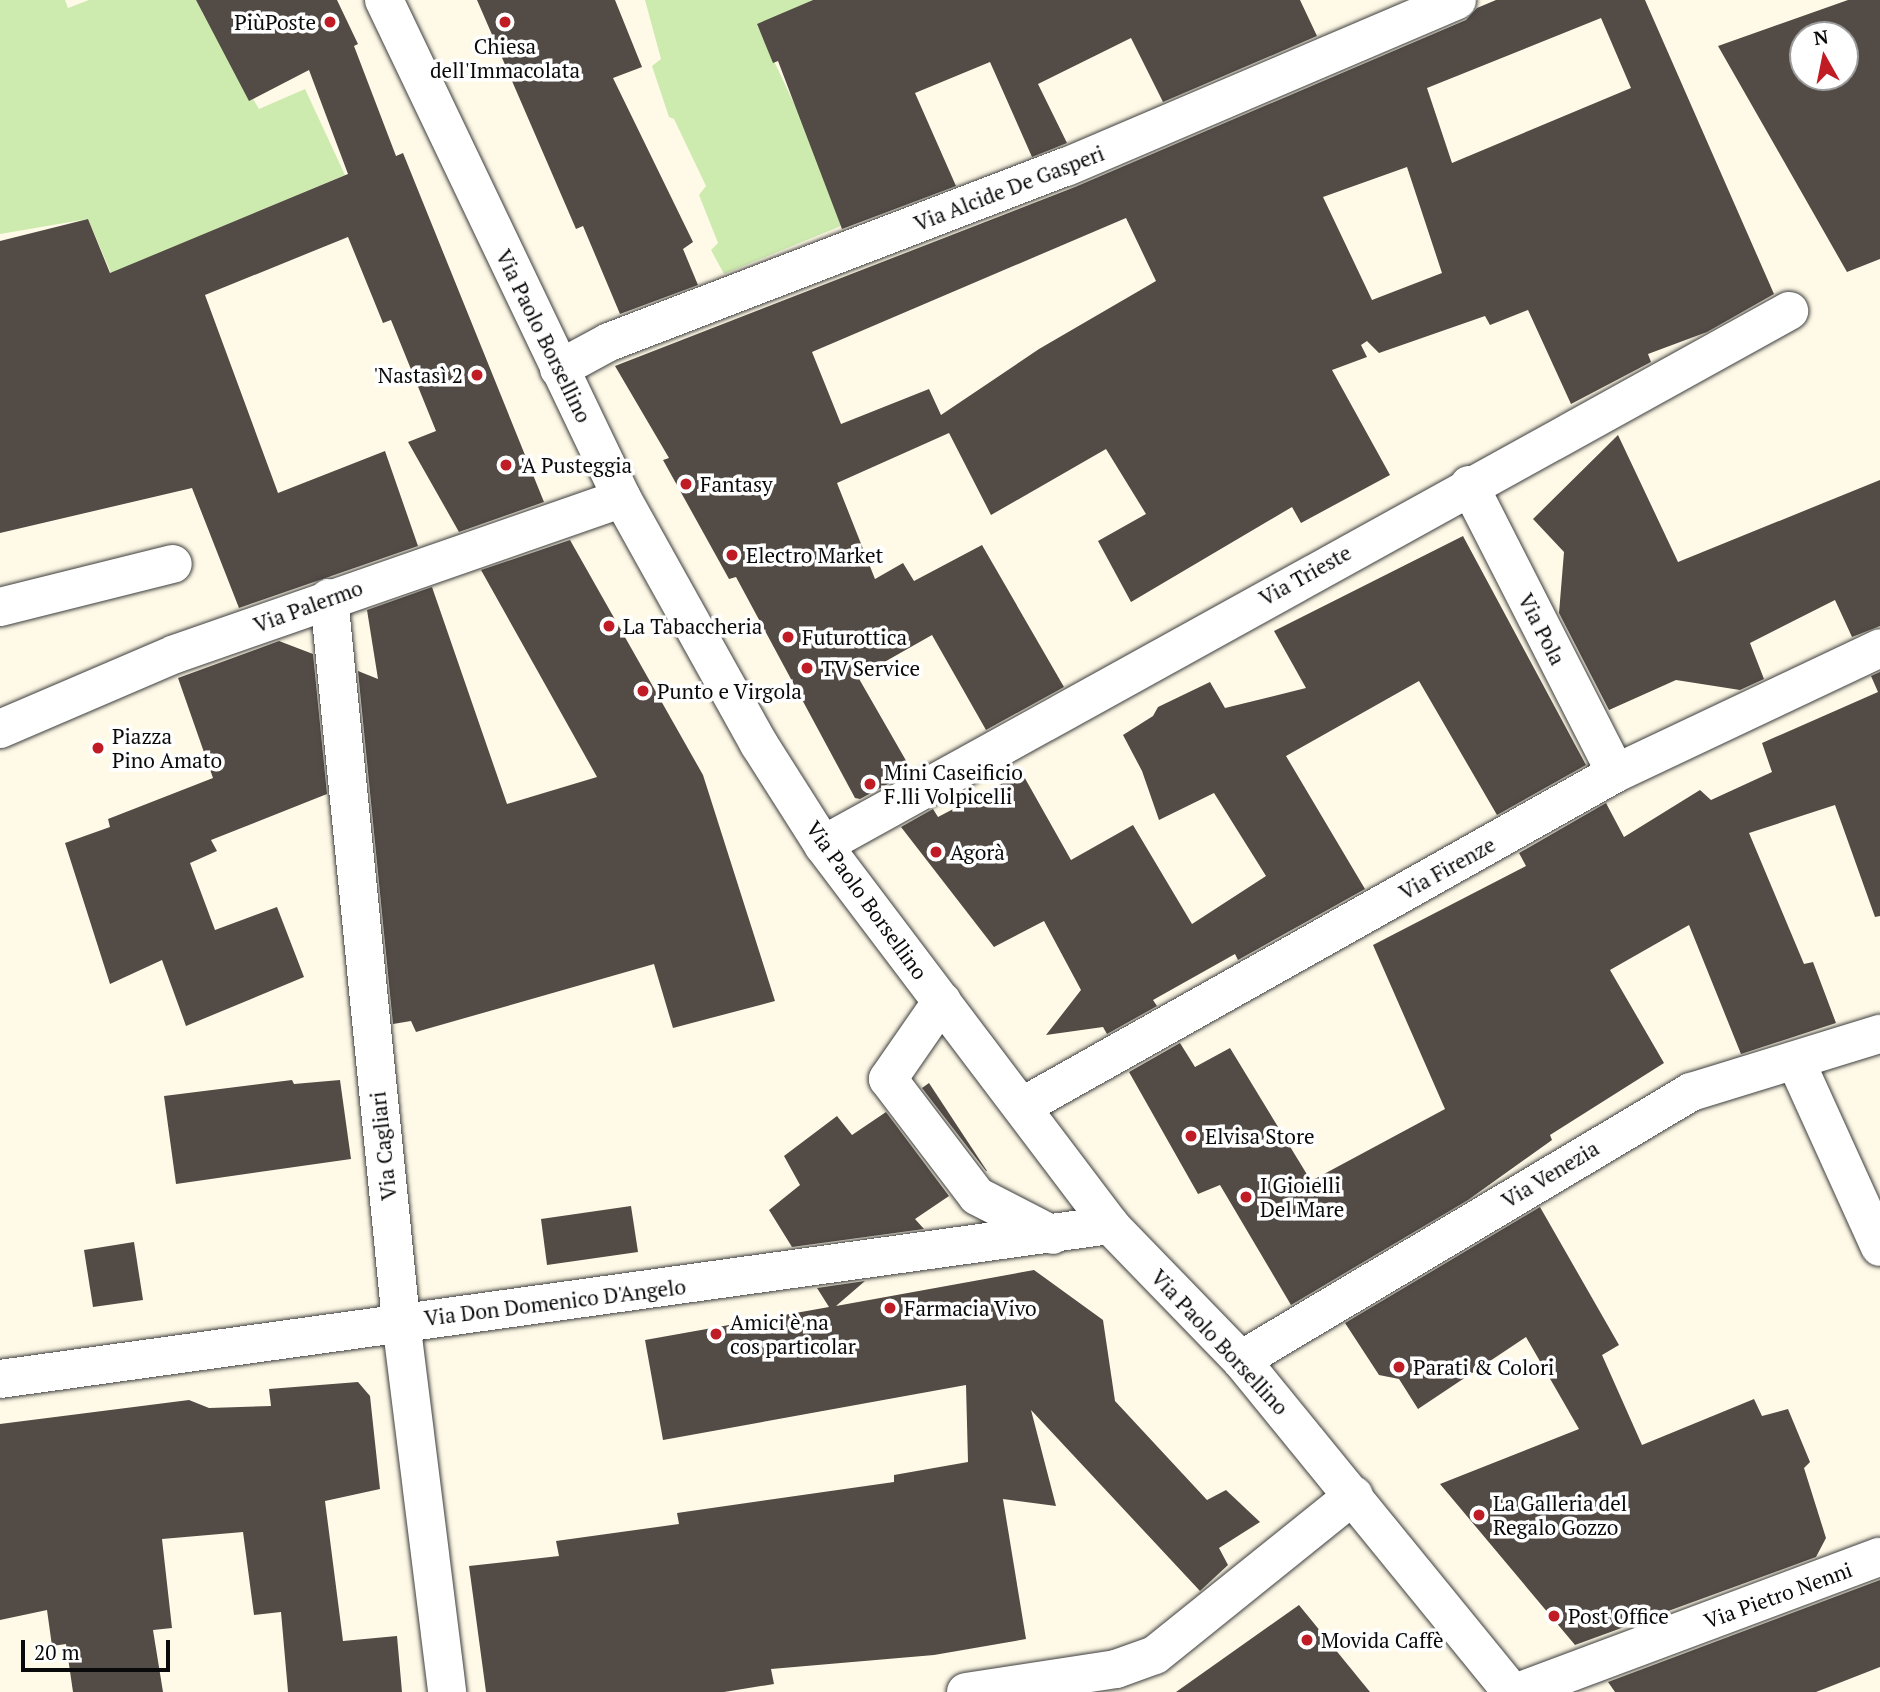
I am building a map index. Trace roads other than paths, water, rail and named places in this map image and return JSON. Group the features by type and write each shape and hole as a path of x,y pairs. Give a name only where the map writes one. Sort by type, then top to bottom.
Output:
{"street":[{"name":"Via Paolo Borsellino","path":"384,0 622,498 759,744 823,845 1111,1225 1241,1360 1354,1495 1511,1692"},
{"name":"Via Alcide De Gasperi","path":"559,369 609,342 1066,167 1457,0"},
{"name":"Via Trieste","path":"823,845 1469,485 1789,311"},
{"name":"Via Pola","path":"1469,485 1616,773"},
{"name":"Via Palermo","path":"0,729 98,685 329,598 622,498"},
{"path":"0,607 173,564"},
{"name":"Via Cagliari","path":"329,598 401,1321 447,1692"},
{"name":"Via Firenze","path":"1023,1106 1616,773 1880,648"},
{"path":"942,1001 888,1079 977,1196 1053,1235"},
{"name":"Via Venezia","path":"1241,1360 1691,1092 1796,1062 1880,1034"},
{"path":"1796,1062 1880,1247"},
{"name":"Via Don Domenico D'Angelo","path":"0,1379 401,1321 1053,1235 1111,1225"},
{"path":"966,1692 1116,1669 1155,1655 1354,1495"},
{"name":"Via Pietro Nenni","path":"1518,1692 1880,1558"}],"place":[{"name":"PiùPoste","path":"330,22"},
{"name":"Chiesa dell'Immacolata","path":"505,22"},
{"name":"'Nastasì 2","path":"477,375"},
{"name":"'A Pusteggia","path":"506,465"},
{"name":"Fantasy","path":"686,484"},
{"name":"Electro Market","path":"732,555"},
{"name":"La Tabaccheria","path":"609,626"},
{"name":"Futurottica","path":"788,637"},
{"name":"TV Service","path":"807,668"},
{"name":"Punto e Virgola","path":"643,691"},
{"name":"Piazza Pino Amato","path":"98,748"},
{"name":"Mini Caseificio F.lli Volpicelli","path":"870,784"},
{"name":"Agorà","path":"936,852"},
{"name":"Elvisa Store","path":"1191,1136"},
{"name":"I Gioielli Del Mare","path":"1246,1197"},
{"name":"Farmacia Vivo","path":"890,1308"},
{"name":"Amici è na cos particolar","path":"716,1334"},
{"name":"Parati & Colori","path":"1399,1367"},
{"name":"La Galleria del Regalo Gozzo","path":"1479,1515"},
{"name":"Post Office","path":"1554,1616"},
{"name":"Movida Caffè","path":"1307,1640"}]}
